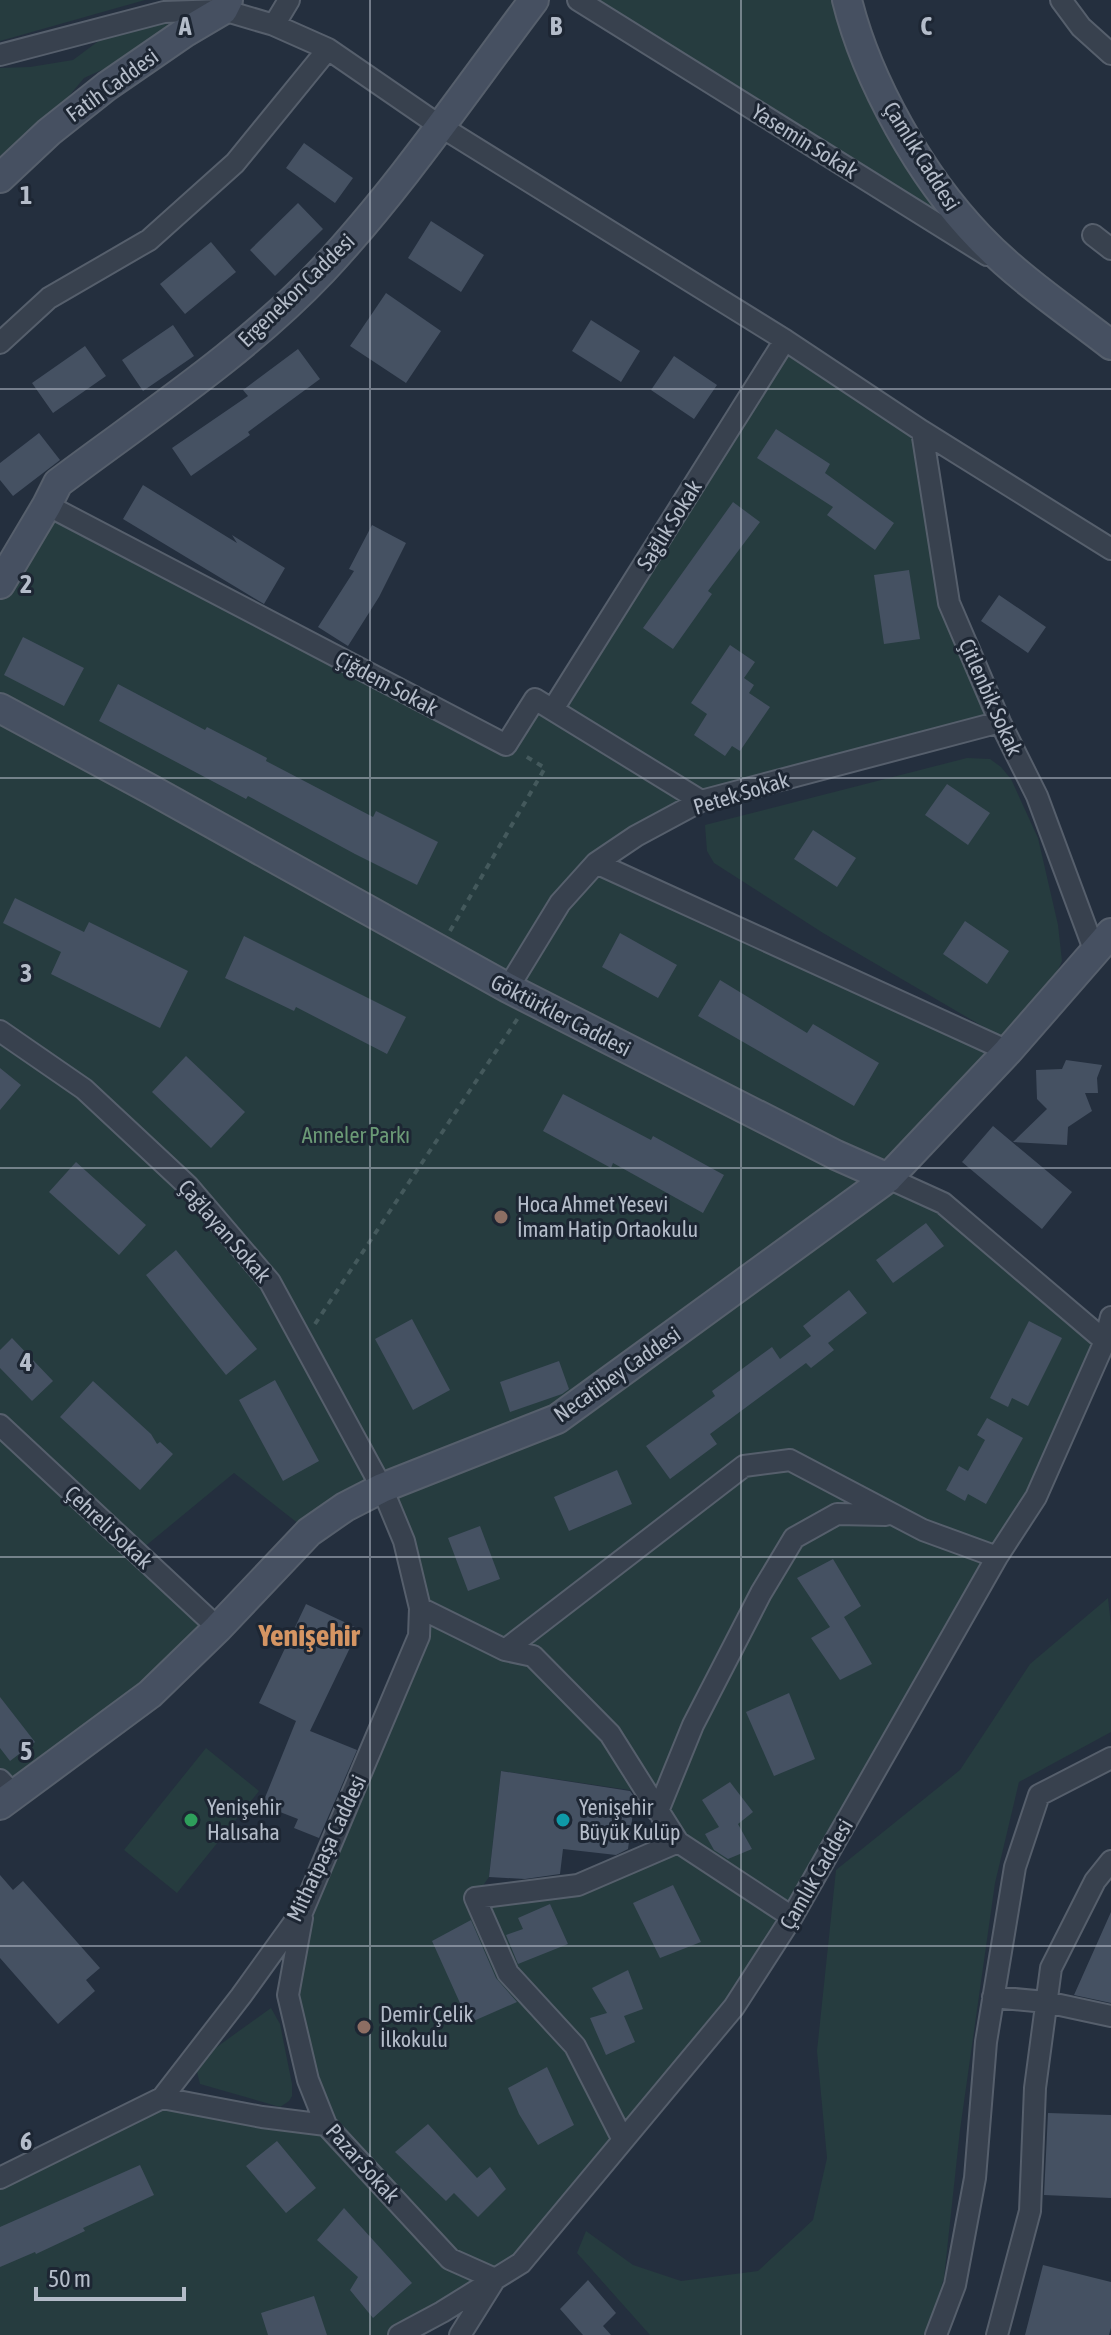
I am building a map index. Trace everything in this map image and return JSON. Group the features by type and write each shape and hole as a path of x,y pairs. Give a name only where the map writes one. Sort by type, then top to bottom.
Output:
{"street":[{"path":"274,25 289,0"},
{"name":"Ergenekon Caddesi","path":"0,584 58,483 263,327 322,271 381,203 534,0"},
{"name":"Yasemin Sokak","path":"578,0 1031,283"},
{"name":"Çamlık Caddesi","path":"847,0 867,63 921,161 950,205 980,238 1031,283 1111,345"},
{"path":"1061,0 1081,27 1111,54"},
{"path":"0,55 164,12 226,5 328,49 440,126 785,340 922,431 1111,549"},
{"name":"Fatih Caddesi","path":"0,178 49,132 107,86 226,5"},
{"path":"0,343 49,298 160,231 235,163 328,49"},
{"path":"1093,235 1111,249"},
{"name":"Sağlık Sokak","path":"553,709 785,340"},
{"name":"Çitlenbik Sokak","path":"922,431 949,603 1000,722 1103,943"},
{"name":"Çiğdem Sokak","path":"47,505 506,745"},
{"path":"506,745 535,699 701,801"},
{"name":"Göktürkler Caddesi","path":"0,708 519,994 836,1155 943,1203 1105,1341"},
{"name":"Petek Sokak","path":"519,994 560,903 596,863 636,836 701,801 1000,722"},
{"path":"596,863 1008,1051"},
{"name":"Necatibey Caddesi","path":"5,1794 150,1694 309,1532 345,1507 382,1488 557,1419 888,1178 1008,1051 1103,943"},
{"name":"Çağlayan Sokak","path":"0,1031 84,1089 188,1186 270,1282 382,1488"},
{"name":"Çamlık Caddesi","path":"399,2335 521,2263 734,2007 792,1917 997,1557 1036,1497 1105,1341 1111,1317"},
{"name":"Çehreli Sokak","path":"0,1425 218,1628"},
{"path":"505,1650 744,1466 790,1460 923,1530"},
{"name":"Mithatpaşa Caddesi","path":"0,2178 162,2098 303,1910 419,1636 420,1608 404,1541 382,1488"},
{"path":"658,1811 693,1725 761,1593 794,1538 837,1514 883,1513 997,1557"},
{"path":"420,1608 505,1650 533,1656 610,1734 678,1842 792,1917"},
{"path":"936,2335 955,2285 975,2178 986,2042 1015,1867 1039,1795 1111,1758"},
{"path":"623,2140 575,2046 508,1973 475,1898 578,1885 678,1842"},
{"path":"997,2335 1030,2211 1035,2088 1051,1968 1095,1881 1111,1861"},
{"name":"Pazar Sokak","path":"303,1910 288,1995 308,2080 326,2125 450,2259 495,2279"},
{"path":"993,1997 1046,2002 1111,2016"},
{"path":"162,2098 262,2117 326,2125"},
{"path":"460,2335 495,2279"}],"path":[{"path":"439,950 545,768 506,745"},
{"path":"303,1343 457,1113 519,994"}],"green space":[{"path":"0,0 145,0 0,41"},
{"path":"578,0 847,0 867,63 980,238"},
{"path":"163,8 169,30 141,57 84,78 64,102 0,156 0,68 73,60 112,31"},
{"name":"Anneler Parkı","path":"785,340 922,431 949,603 1000,722 701,801 597,863 1008,1051 889,1178 943,1203 1105,1341 1036,1497 792,1917 521,2263 399,2335 0,2335 0,2175 162,2098 325,2124 288,1995 303,1910 419,1636 382,1489 309,1532 234,1473 137,1553 218,1628 14,1795 0,1780 0,584 47,505 506,745 535,699 553,709","holes":["501,1771 636,1791 678,1842 578,1885 475,1897 489,1877"]},
{"path":"967,758 990,759 1011,779 1038,838 1058,925 1062,961 1056,974 1006,1040 823,933 714,863 707,851 705,825"},
{"path":"1108,1598 1111,1732 1019,1782 995,1883 960,2130 944,2278 926,2335 650,2335 577,2253 586,2231 633,2265 681,2281 758,2271 813,2220 827,2158 817,2051 836,1870 960,1770 1030,1664"},
{"name":"Yenişehir Halısaha","path":"206,1748 259,1791 177,1893 124,1850"},
{"path":"271,2008 280,2024 292,2084 289,2101 280,2107 200,2084 196,2068 214,2049"}],"building":[{"path":"304,143 353,178 335,203 286,168"},
{"path":"298,203 323,229 275,276 250,250"},
{"path":"431,221 484,255 461,292 408,258"},
{"path":"211,242 236,272 185,314 160,284"},
{"path":"386,293 441,331 406,383 350,346"},
{"path":"591,320 640,351 621,382 572,351"},
{"path":"173,325 194,356 143,391 122,360"},
{"path":"85,346 106,376 53,413 32,383"},
{"path":"298,349 320,379 248,432 250,435 191,476 172,448 248,396 243,390"},
{"path":"674,356 717,385 694,419 651,390"},
{"path":"776,429 830,464 825,473 894,523 875,550 827,515 833,507 757,458"},
{"path":"39,433 60,460 13,496 0,480 0,463"},
{"path":"143,485 237,543 232,535 285,568 264,604 123,519"},
{"path":"733,502 760,522 708,591 712,594 673,649 643,628"},
{"path":"372,525 406,543 379,597 348,646 318,627 354,571 349,569"},
{"path":"909,570 920,639 884,644 874,575"},
{"path":"999,595 1046,627 1028,653 981,621"},
{"path":"23,637 84,668 64,706 4,675"},
{"path":"730,645 755,662 744,678 754,685 749,693 770,707 740,751 732,746 725,756 694,735 707,714 691,703"},
{"path":"118,684 205,730 207,727 267,758 266,761 373,817 376,811 438,842 417,885 99,721"},
{"path":"947,784 990,813 968,845 925,815"},
{"path":"813,830 856,858 837,887 794,859"},
{"path":"15,898 84,932 89,922 188,971 160,1028 51,974 61,952 3,923"},
{"path":"965,921 1009,951 987,984 943,954"},
{"path":"620,933 677,965 658,998 602,967"},
{"path":"244,936 406,1017 387,1054 296,1007 294,1011 225,978"},
{"path":"720,980 807,1033 813,1024 879,1063 854,1106 698,1016"},
{"path":"186,1056 245,1112 211,1148 152,1092"},
{"path":"1066,1060 1102,1065 1097,1078 1098,1093 1085,1093 1092,1111 1068,1127 1067,1145 1013,1142 1047,1109 1037,1099 1036,1070 1062,1069"},
{"path":"0,1068 21,1085 0,1110"},
{"path":"563,1094 651,1140 653,1136 724,1175 703,1213 613,1163 611,1168 543,1131"},
{"path":"993,1126 1072,1192 1042,1229 962,1162"},
{"path":"76,1162 146,1225 119,1255 49,1192"},
{"path":"926,1223 944,1246 893,1283 876,1260"},
{"path":"176,1250 257,1349 226,1375 146,1275"},
{"path":"849,1290 867,1313 828,1343 834,1350 811,1368 806,1363 710,1434 717,1444 670,1479 646,1446 715,1396 712,1391 772,1347 780,1359 811,1336 803,1326"},
{"path":"412,1319 450,1390 413,1410 375,1339"},
{"path":"1029,1321 1062,1338 1028,1406 1012,1398 1008,1407 990,1398"},
{"path":"12,1338 53,1381 32,1401 0,1368 0,1350"},
{"path":"559,1361 569,1389 510,1412 500,1382"},
{"path":"275,1380 319,1461 283,1481 239,1400"},
{"path":"93,1381 151,1434 157,1444 160,1442 173,1454 140,1490 60,1417"},
{"path":"987,1418 1023,1438 986,1504 968,1494 965,1501 946,1490 959,1466 968,1471 985,1440 977,1435"},
{"path":"617,1470 632,1504 569,1531 554,1497"},
{"path":"480,1526 500,1579 468,1591 448,1538"},
{"path":"833,1559 861,1606 844,1617 872,1664 840,1680 811,1638 830,1627 797,1578"},
{"path":"306,1604 359,1629 310,1731 357,1750 319,1838 294,1828 298,1819 262,1805 296,1721 259,1703"},
{"path":"789,1693 815,1759 774,1776 746,1712"},
{"path":"0,1697 35,1742 10,1761 0,1748"},
{"name":"Yenişehir Büyük Kulüp","path":"501,1771 630,1791 635,1798 628,1849 616,1855 563,1849 560,1874 525,1879 489,1877"},
{"path":"730,1782 753,1812 738,1824 752,1849 728,1859 714,1850 705,1834 719,1827 702,1800"},
{"path":"0,1875 13,1890 23,1881 100,1968 86,1980 95,1991 58,2024 0,1958"},
{"path":"673,1885 701,1942 660,1958 633,1903"},
{"path":"550,1904 568,1944 518,1964 506,1935 523,1929 518,1918"},
{"path":"1111,1912 1111,2003 1074,1995"},
{"path":"471,1920 496,1978 517,2002 469,2023 432,1941"},
{"path":"628,1970 643,2009 624,2016 635,2042 606,2055 590,2018 607,2013 592,1988"},
{"path":"547,2067 574,2125 538,2145 508,2088"},
{"path":"1048,2113 1111,2115 1111,2198 1044,2195"},
{"path":"428,2124 477,2178 490,2167 506,2189 478,2217 454,2193 446,2201 395,2152"},
{"path":"277,2141 316,2188 286,2213 246,2166"},
{"path":"140,2165 154,2195 36,2254 0,2267 0,2227"},
{"path":"344,2208 412,2283 373,2318 350,2290 358,2277 317,2240"},
{"path":"1043,2265 1111,2282 1109,2335 1025,2335"},
{"path":"588,2280 616,2313 603,2326 611,2335 583,2335 560,2309"},
{"path":"314,2296 327,2335 268,2335 261,2313"}],"place":[{"name":"Hoca Ahmet Yesevi İmam Hatip Ortaokulu","path":"501,1217"},
{"name":"Yenişehir Halısaha","path":"191,1820"},
{"name":"Yenişehir Büyük Kulüp","path":"563,1820"},
{"name":"Demir Çelik İlkokulu","path":"364,2027"}],"district":[{"name":"Yenişehir","path":"309,1636"}]}
